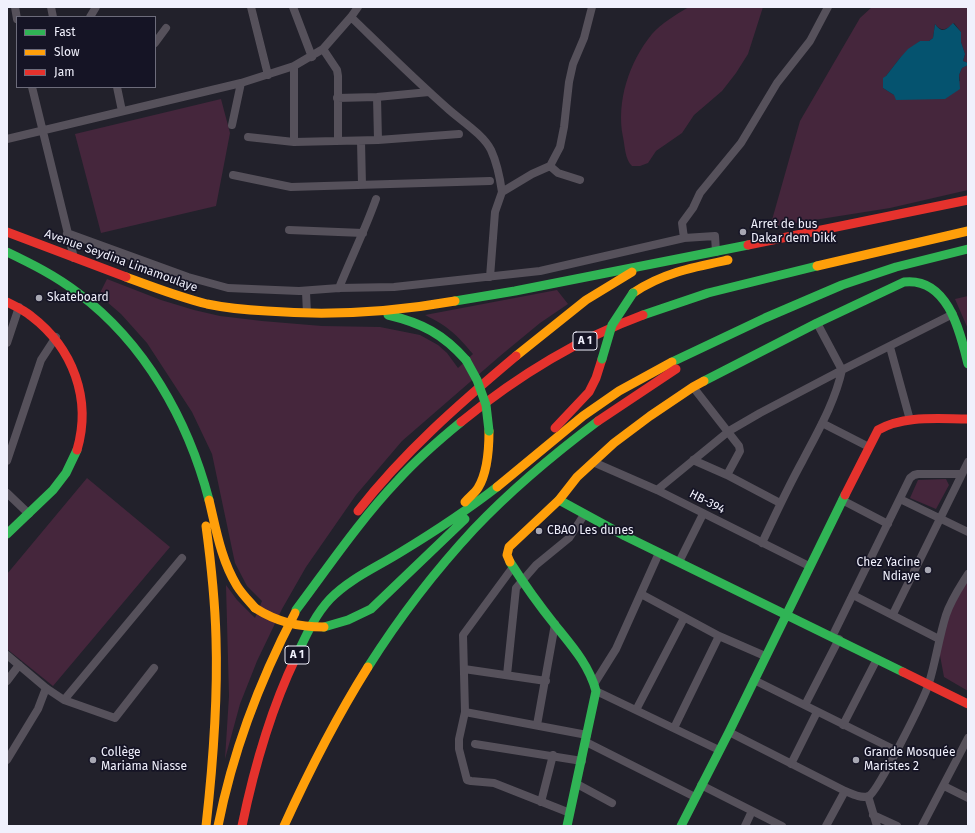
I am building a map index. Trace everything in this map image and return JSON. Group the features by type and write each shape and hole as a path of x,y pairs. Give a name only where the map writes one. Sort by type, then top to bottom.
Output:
{"main road":[{"name":"Avenue Seydina Limamoulaye","path":"7,232 174,295 208,304 248,310 343,313 398,310 515,291 716,252 968,200"},
{"name":"A 1","path":"218,826 230,772 251,707 280,640 296,610 365,516 413,464 449,431 478,408 545,363 586,341 635,318 676,303 736,285 968,231"},
{"path":"500,483 538,451 600,404 637,380 684,355 833,289 909,264 968,249"},
{"path":"7,252 28,261 62,280 91,303 127,338 158,378 188,436 206,490 217,536 226,564 238,587 255,608 273,619 284,623 306,627 336,625 357,618 384,599 579,404 589,392 596,378 612,325 633,293 645,284 661,276 681,270 737,258"},
{"path":"296,610 314,572 334,544 373,491 419,441 460,403 586,299 617,280 647,265"},
{"path":"567,826 582,761 595,687 590,672 584,662 512,567 507,558 506,551 509,547 559,500 577,477 614,443 650,416 693,387 817,323 904,282 911,281 924,283 938,293 946,302 953,314 968,364"},
{"path":"7,302 19,307 37,318 56,337 69,358 80,389 82,404 80,434 77,447 66,472 52,492 7,534"},
{"path":"343,313 386,315 420,323 452,344 466,360 478,380 486,405 489,431 489,449 478,488 466,518"},
{"path":"284,826 326,737 377,652 419,594 480,523 526,479 605,416 682,366 764,319"},
{"path":"680,826 718,750 729,732 809,566 878,430 882,426 910,420 968,419"},
{"path":"198,465 214,585 217,629 215,728 206,826"},
{"name":"A 1","path":"242,826 255,770 271,719 295,658 316,618 332,597 343,588 470,508 500,483"},
{"path":"427,536 441,526 478,488"},
{"path":"559,500 659,554 679,562 836,638 968,704"}],"street":[{"path":"91,16 96,7"},
{"path":"251,7 268,75"},
{"path":"293,7 312,56"},
{"path":"7,138 241,83 294,66 323,49 358,7"},
{"path":"502,192 550,166 560,147 573,64 584,38 592,7"},
{"path":"684,238 682,223 693,208 700,193 741,143 762,105 810,41 828,7"},
{"path":"351,17 459,120 479,135 491,149 500,179 502,192 495,212 490,277"},
{"path":"156,42 166,28"},
{"path":"323,49 337,70 338,76 338,141"},
{"path":"294,66 294,142"},
{"path":"232,124 241,83"},
{"path":"32,88 74,258"},
{"path":"117,88 122,111"},
{"path":"337,98 377,97 429,92"},
{"path":"377,97 378,140"},
{"path":"248,136 294,142 361,141 459,134"},
{"path":"361,141 362,185"},
{"path":"550,166 558,173 580,180"},
{"path":"233,175 291,187 490,181"},
{"path":"339,288 376,200"},
{"path":"289,230 363,233"},
{"path":"67,233 188,277 228,288 306,292 339,288 394,288 540,271 684,238 715,236 716,252"},
{"path":"306,292 307,313"},
{"path":"7,343 19,307"},
{"path":"657,490 729,431 842,370 953,314"},
{"path":"762,543 780,503 838,388 842,370 817,323"},
{"path":"7,461 41,360 56,337"},
{"path":"890,347 910,420"},
{"path":"693,387 729,431 739,446 740,451 728,476"},
{"path":"822,422 869,446"},
{"path":"693,460 780,503"},
{"name":"HB-394","path":"593,462 657,490 702,514 809,566"},
{"path":"893,614 968,462"},
{"path":"805,705 836,638 853,596 910,478 914,475 961,474"},
{"path":"7,493 29,514"},
{"path":"900,499 968,532"},
{"path":"842,500 888,524"},
{"path":"507,675 516,588 536,565 569,538 584,514"},
{"path":"679,562 702,514"},
{"path":"659,554 616,649 595,687 636,710 718,750"},
{"path":"64,700 182,558"},
{"path":"512,567 464,635 465,712 459,739 459,749 467,780 494,783 570,813"},
{"path":"729,732 845,791 861,796 868,796 877,787 897,751 929,684 940,639 952,602 968,574"},
{"path":"641,594 719,636 765,656"},
{"path":"853,596 893,614 940,639"},
{"path":"636,710 684,618"},
{"path":"537,724 546,681 555,624"},
{"path":"674,728 719,636"},
{"path":"7,655 46,688 64,700 114,718 154,668"},
{"path":"843,725 877,659"},
{"path":"7,681 19,666"},
{"path":"464,669 546,681"},
{"path":"754,680 897,751"},
{"path":"7,760 38,709 46,688"},
{"path":"465,712 537,724 586,738 695,798"},
{"path":"792,764 817,712"},
{"path":"922,826 968,738"},
{"path":"475,744 553,755 582,761"},
{"path":"541,802 553,755"},
{"path":"577,784 612,803"},
{"path":"701,786 782,826"},
{"path":"944,786 968,798"},
{"path":"826,826 845,791"},
{"path":"868,796 877,826"},
{"path":"745,826 752,811"},
{"path":"873,815 896,826"}],"shaded area":[{"path":"689,7 763,7 748,54 722,91 694,115 682,133 656,151 648,163 640,166 632,166 626,153 621,124 621,110 626,83 637,57 652,34 669,19"},
{"path":"872,7 968,7 968,63 963,61 965,54 961,42 961,32 954,23 944,29 935,24 933,38 929,41 920,41 900,58 886,76 883,88 894,95 960,81 959,75 962,68 968,65 968,190 890,208 770,227 800,121 860,18"},
{"path":"221,99 230,133 216,206 101,233 75,134"},
{"path":"107,279 161,300 220,316 322,326 380,327 420,335 438,345 447,353 458,368 473,354 452,332 440,323 425,315 557,290 568,304 540,323 500,356 402,441 356,495 306,567 282,609 257,661 240,704 225,759 229,696 226,585 237,600 255,618 262,601 247,586 235,563 212,454 192,412 147,343 121,314 99,295"},
{"path":"968,296 968,329 955,299"},
{"path":"87,478 170,547 53,686 7,649 7,574"},
{"path":"946,479 949,485 936,509 910,498 918,480"},
{"path":"968,578 968,691 944,677 939,650 950,612"}],"water":[{"path":"953,23 961,32 961,42 965,54 963,61 968,63 968,65 962,68 959,75 960,89 945,99 896,100 894,95 883,88 883,78 908,49 920,41 929,41 933,38 935,24 940,29 944,30"}],"traffic: fast":[{"path":"455,301 515,291 748,245"},
{"path":"672,362 765,318 842,285 896,267 968,249"},
{"path":"7,252 26,261 70,287 102,313 124,335 161,385 176,413 189,441 209,500"},
{"path":"643,315 708,293 817,266"},
{"path":"704,381 817,323 904,282 919,283 931,288 941,297 950,309 956,323 968,364"},
{"path":"602,359 612,325 633,293"},
{"path":"388,315 422,326 440,336 466,360"},
{"path":"466,360 477,380 486,405 489,431"},
{"path":"368,667 418,595 445,561 474,529 534,472 598,421"},
{"path":"296,610 384,495 420,457 461,422"},
{"path":"7,534 53,490 66,473 77,450"},
{"path":"296,657 310,627 319,613 330,599 346,585 438,529 497,487"},
{"path":"681,826 729,732 845,495"},
{"path":"559,500 625,536 903,672"},
{"path":"324,627 348,620 371,609 465,519"},
{"path":"510,562 537,602 574,648 589,673 596,691 567,826"}],"traffic: slow":[{"path":"817,266 968,231"},
{"path":"633,293 655,280 691,268 728,260"},
{"path":"516,356 586,300 632,272"},
{"path":"126,277 176,295 207,304 252,310 314,313 361,312 408,308 455,301"},
{"path":"497,487 583,416 619,391 672,362"},
{"path":"510,562 507,555 509,547 559,500 577,477 614,443 650,416 704,381"},
{"path":"465,502 477,490 484,475 488,453 489,431"},
{"path":"209,500 223,555 231,576 243,595 255,608"},
{"path":"206,526 214,596 216,662 214,732 206,826"},
{"path":"255,608 271,617 288,623 324,627"},
{"path":"218,826 239,743 270,665 295,613"},
{"path":"284,826 323,745 368,667"}],"traffic: jam":[{"path":"748,245 968,200"},
{"path":"7,232 126,277"},
{"path":"7,302 31,316 46,329 58,343 68,359 80,394 82,412 81,431 77,450"},
{"path":"461,422 503,390 548,361 595,336 643,315"},
{"path":"358,511 394,469 433,429 516,356"},
{"path":"555,428 589,392 596,378 602,359"},
{"path":"598,421 676,369"},
{"path":"845,495 878,430 888,425 910,420 968,419"},
{"path":"242,826 264,740 278,698 296,657"},
{"path":"903,672 968,704"}],"place":[{"name":"Arret de bus Dakar dem Dikk","path":"743,232"},
{"name":"Skateboard","path":"39,298"},
{"name":"CBAO Les dunes","path":"539,531"},
{"name":"Chez Yacine Ndiaye","path":"928,570"},
{"name":"Collège Mariama Niasse","path":"93,760"},
{"name":"Grande Mosquée Maristes 2","path":"856,760"}]}
